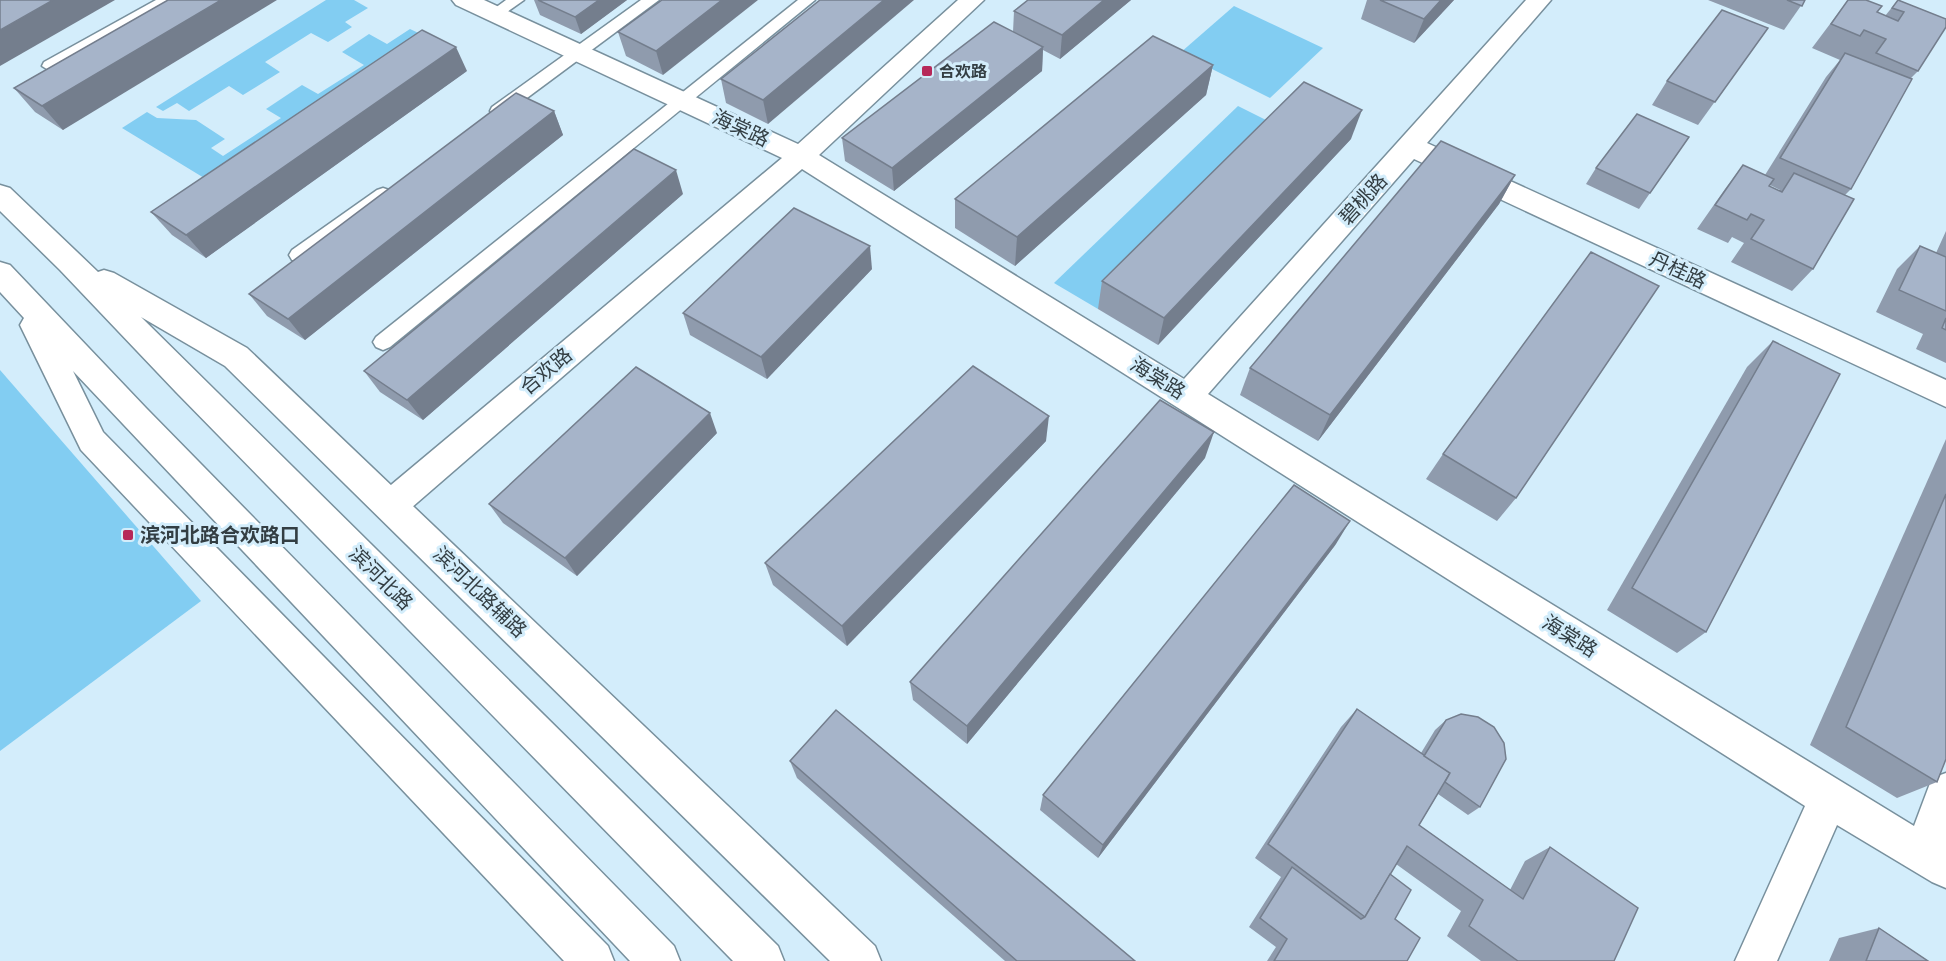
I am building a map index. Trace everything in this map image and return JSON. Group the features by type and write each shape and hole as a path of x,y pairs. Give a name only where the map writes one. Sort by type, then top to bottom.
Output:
{"street":[{"name":"海棠路","path":"464,0 506,7 578,53 801,156 1829,798 1935,861"},
{"name":"合欢路","path":"391,505 418,479 801,156 972,0"},
{"name":"碧桃路","path":"1187,397 1539,0"},
{"name":"丹桂路","path":"1410,146 1946,394"},
{"name":"滨河北路","path":"0,195 70,262 187,383 763,961"},
{"name":"滨河北路辅路","path":"70,262 237,357 860,961"},
{"path":"10,284 135,417 659,961"},
{"path":"10,284 92,441 592,961"},
{"path":"1935,861 1946,792"},
{"path":"1756,961 1829,798"}],"lane":[{"path":"50,66 167,0"},
{"path":"482,123 651,0"},
{"path":"383,342 807,0"},
{"path":"298,255 395,185"}],"shaded area":[{"path":"326,0 354,0 368,8 345,22 352,27 328,42 311,33 265,62 280,72 243,95 229,86 189,111 177,103 163,111 156,107"},
{"path":"1234,6 1323,48 1270,98 1180,53"},
{"path":"410,29 429,38 214,184 122,128 147,112 157,118 196,120 225,139 211,148 223,156 281,118 266,109 302,85 318,94 364,65 342,52 369,34 387,44"},
{"path":"1238,106 1280,127 1098,309 1054,283"},
{"path":"0,370 201,601 0,751"}],"building":[{"path":"0,0 53,0 0,30"},
{"path":"168,0 221,0 42,106 14,88"},
{"path":"538,0 599,0 575,17"},
{"path":"662,0 722,0 656,51 618,32"},
{"path":"820,0 884,0 763,100 721,79"},
{"path":"1028,0 1104,0 1062,35 1014,11"},
{"path":"1380,0 1441,0 1424,19"},
{"path":"1787,0 1805,0 1802,6"},
{"path":"1848,0 1866,0 1882,6 1877,12 1898,21 1904,12 1892,8 1898,0 1946,19 1946,27 1918,71 1876,53 1886,39 1864,30 1860,36 1831,24"},
{"path":"1722,10 1768,28 1715,102 1667,81"},
{"path":"994,22 1043,47 892,168 842,138"},
{"path":"422,30 456,47 186,235 151,212"},
{"path":"1153,36 1213,65 1017,237 955,199"},
{"path":"1845,53 1912,79 1851,189 1780,158"},
{"path":"1304,82 1362,110 1164,318 1102,281"},
{"path":"516,93 554,111 288,319 249,294"},
{"path":"1637,114 1689,137 1650,193 1596,168"},
{"path":"1441,141 1515,175 1330,415 1250,368"},
{"path":"634,149 676,170 407,400 364,371"},
{"path":"1743,165 1774,179 1769,186 1782,192 1794,173 1854,199 1813,269 1751,239 1764,220 1751,214 1747,220 1715,205"},
{"path":"794,208 870,246 761,357 683,313"},
{"path":"1920,246 1946,257 1946,311 1899,290"},
{"path":"1591,252 1659,286 1516,498 1443,454"},
{"path":"1946,318 1946,330 1942,328"},
{"path":"1773,341 1840,374 1706,632 1632,588"},
{"path":"973,366 1049,416 842,626 765,563"},
{"path":"636,367 710,413 565,558 489,504"},
{"path":"1160,400 1214,432 967,726 910,682"},
{"path":"1294,485 1350,521 1103,845 1043,795"},
{"path":"1946,494 1946,759 1937,782 1846,727"},
{"path":"1357,709 1450,773 1419,825 1523,899 1550,847 1638,908 1614,961 1518,961 1469,926 1483,900 1407,846 1365,917 1268,844"},
{"path":"836,710 1135,961 1017,961 790,761"},
{"path":"1461,714 1478,717 1494,727 1504,743 1506,759 1480,807 1445,782 1450,773 1424,756 1446,720"},
{"path":"1292,867 1361,919 1365,917 1390,874 1411,890 1395,919 1420,938 1407,961 1274,961 1287,939 1260,918"},
{"path":"1879,928 1928,961 1866,961"}],"place":[{"name":"合欢路","path":"927,71"},
{"name":"滨河北路合欢路口","path":"128,535"}]}
